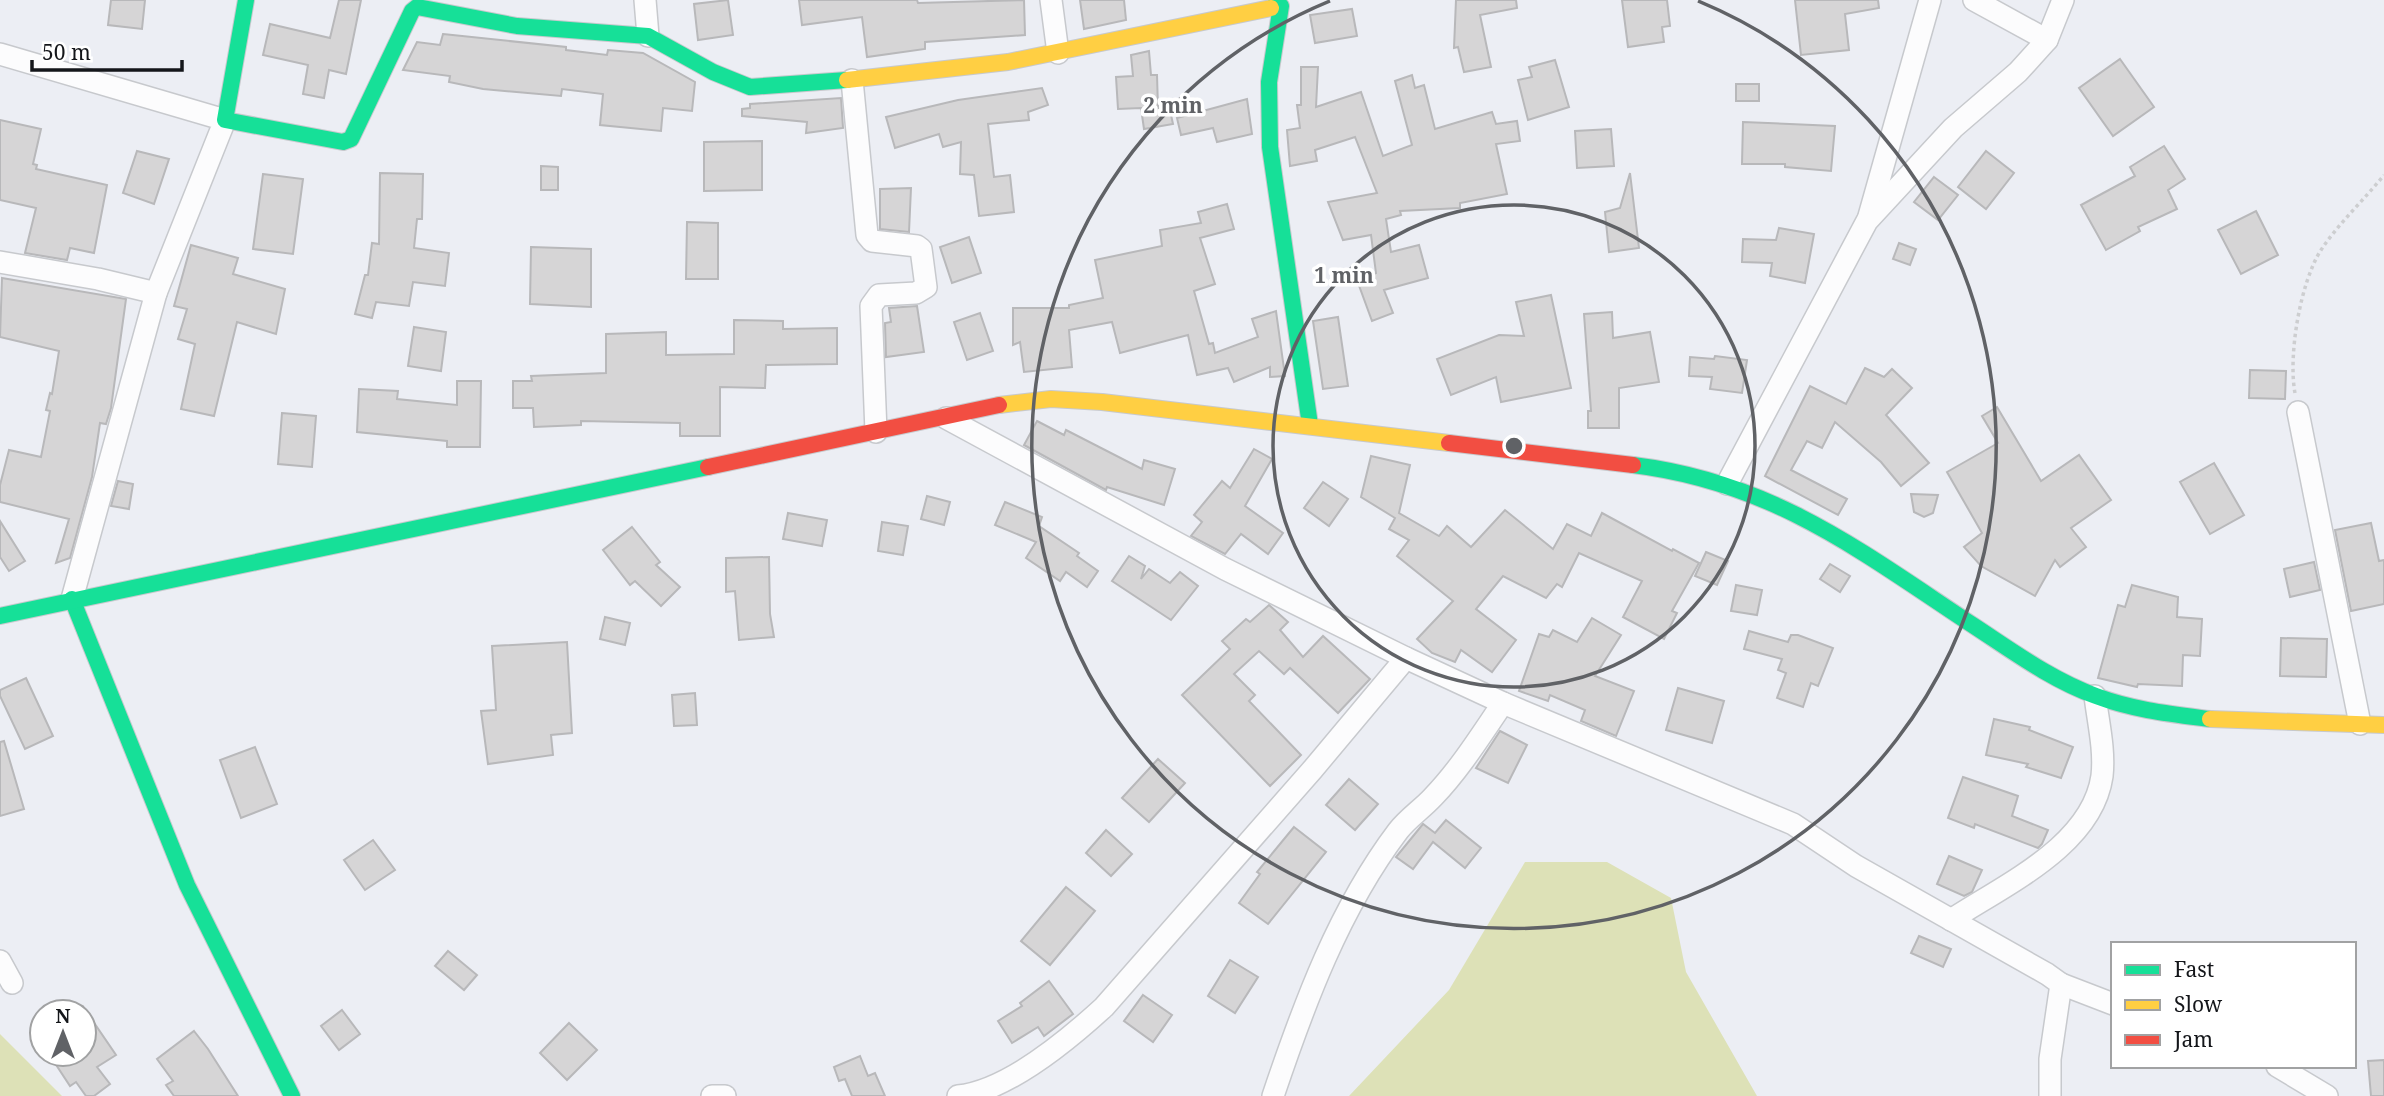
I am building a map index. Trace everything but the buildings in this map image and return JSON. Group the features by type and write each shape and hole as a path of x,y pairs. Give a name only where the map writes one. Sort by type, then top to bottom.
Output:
{"street":[{"path":"246,0 226,120 156,293 72,598 182,874 292,1096"},
{"path":"645,0 648,36"},
{"path":"1051,0 1058,53"},
{"path":"1727,484 1867,221 1930,0"},
{"path":"1974,0 2047,40"},
{"path":"1867,221 1945,137 2018,72 2047,40 2063,0"},
{"path":"0,54 226,120 348,142 415,3 517,26 648,36 743,86 852,80 1058,53 1287,2 1269,82 1270,147 1310,425"},
{"path":"852,80 867,235 872,241 917,246 921,249 926,287 923,291 879,295 871,306 876,432"},
{"path":"0,262 98,279 156,293"},
{"path":"0,616 72,598 1001,405 1051,399 1310,425 1671,470 1727,484 1779,505 1836,534 2044,673 2095,696 2146,711 2224,722 2384,724"},
{"path":"2298,412 2360,724"},
{"path":"946,418 1225,569 1406,658 1503,703 1793,824 1856,866 2061,984 2111,1003"},
{"path":"958,1096 986,1090 1000,1083 1075,1034 1104,1007 1313,769 1406,658"},
{"path":"1951,920 2063,843 2087,815 2098,794 2102,774 2095,696"},
{"path":"1273,1096 1306,998 1366,877 1400,829 1433,797 1464,760 1503,703"},
{"path":"0,961 12,983"},
{"path":"2050,1096 2050,1059 2061,984"},
{"path":"2280,1068 2327,1096"},
{"path":"712,1096 725,1096"}],"path":[{"path":"2298,412 2291,375 2292,349 2304,295 2320,251 2384,175"}],"green space":[{"path":"1525,862 1607,862 1671,898 1686,972 1757,1096 1349,1096 1449,990"},
{"path":"0,1034 28,1062 28,1068 34,1068 62,1096 0,1096"}],"traffic: fast":[{"path":"246,0 225,120 343,142 351,139 412,11 417,7 517,26 648,36 713,72 750,87 847,80"},
{"path":"1271,8 1281,6 1269,82 1270,147 1310,425"},
{"path":"1633,465 1683,474 1729,487 1812,523 2063,682 2110,701 2210,719"},
{"path":"0,616 708,467"},
{"path":"72,599 187,885 292,1096"}],"traffic: slow":[{"path":"847,80 1008,62 1271,8"},
{"path":"999,405 1051,399 1102,402 1449,443"},
{"path":"2210,719 2384,725"}],"traffic: jam":[{"path":"708,467 999,405"},
{"path":"1449,443 1633,465"}]}
